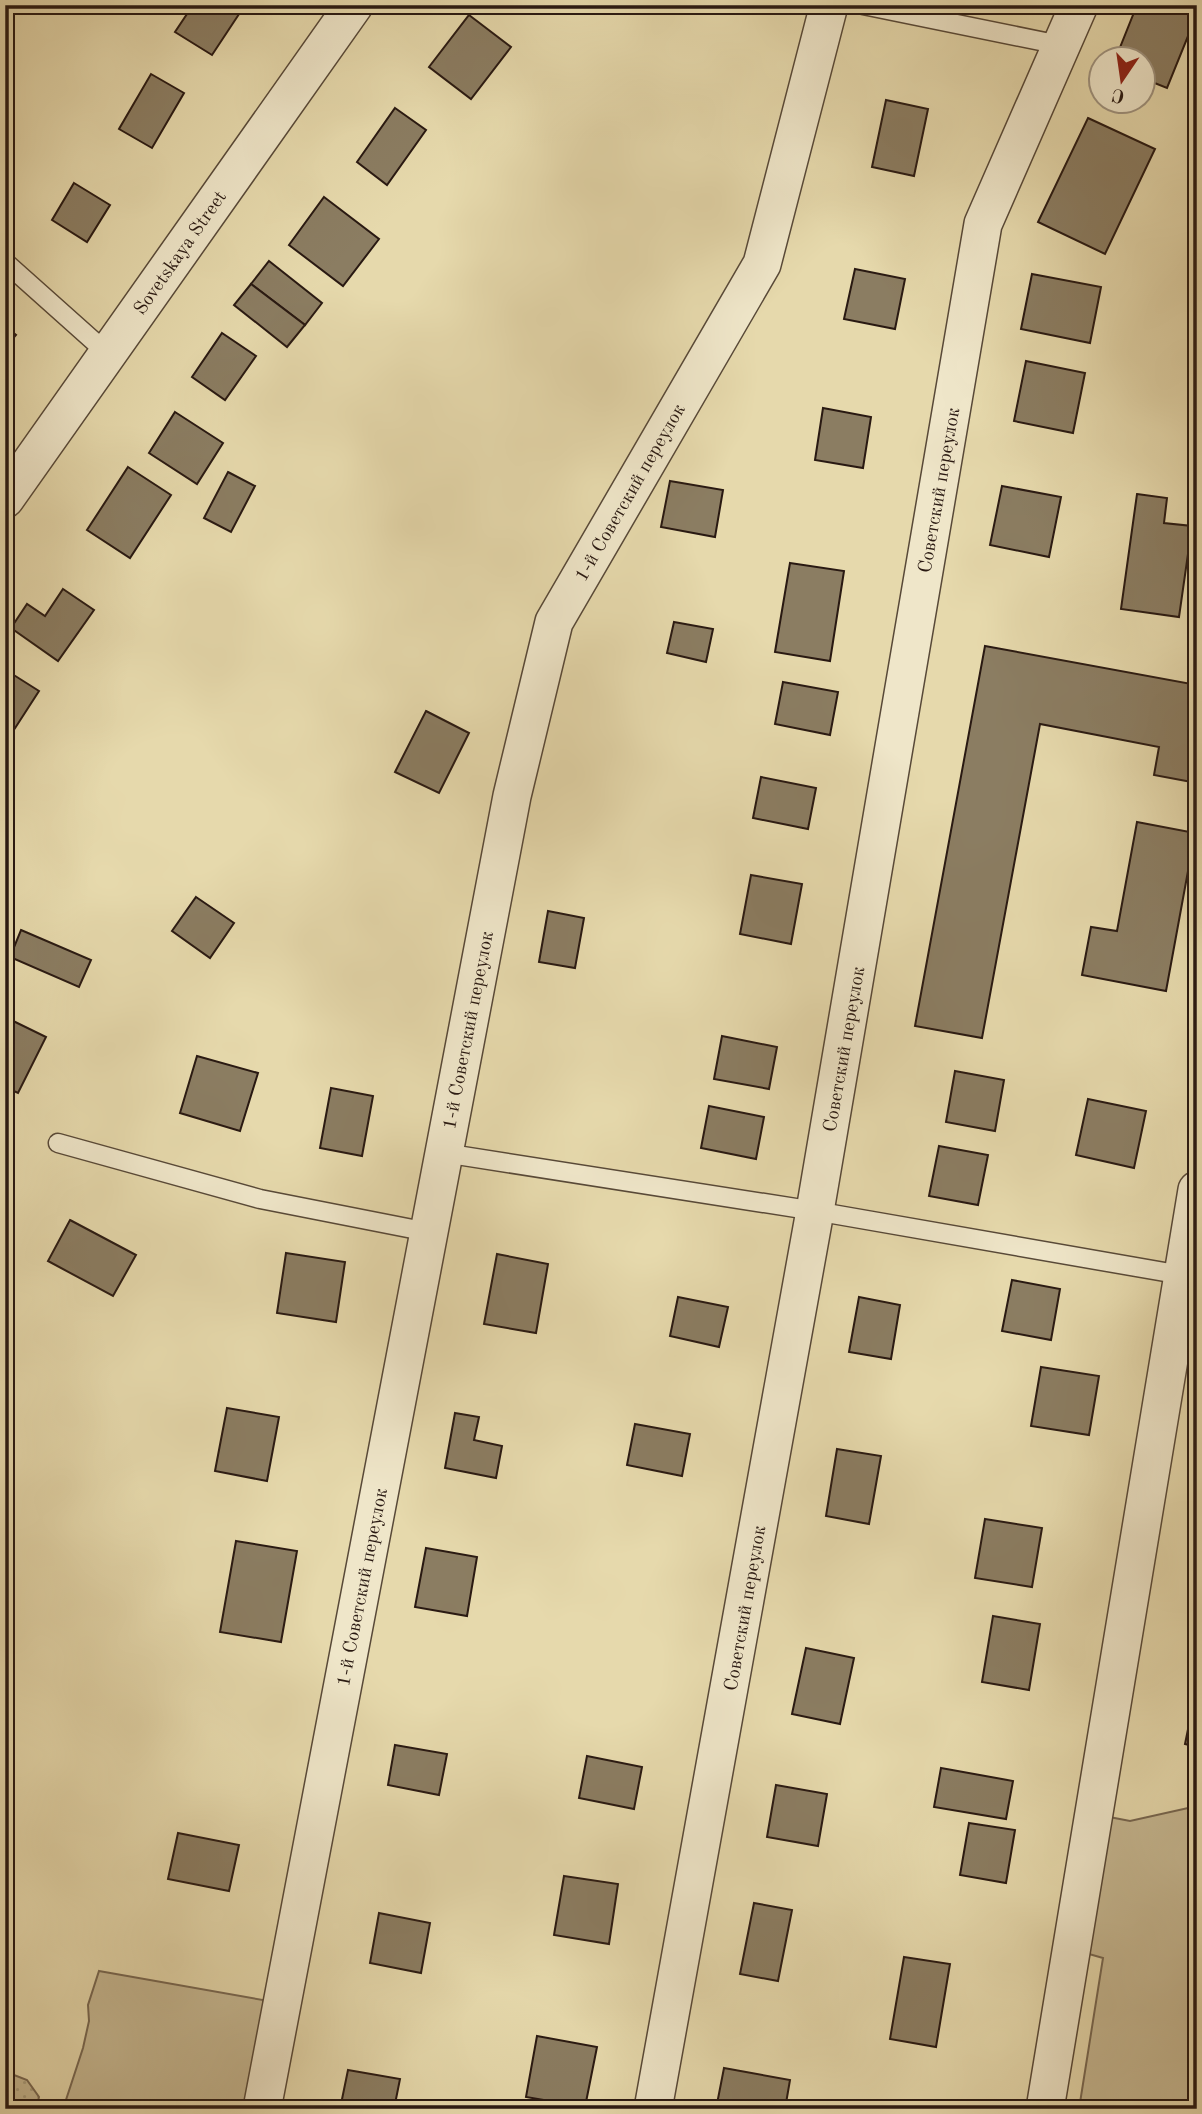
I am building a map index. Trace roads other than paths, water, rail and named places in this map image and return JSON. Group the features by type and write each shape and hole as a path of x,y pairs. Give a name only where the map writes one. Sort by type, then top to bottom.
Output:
{"street":[{"name":"Sovetskaya Street","path":"5,499 354,5"},
{"name":"1-й Советский переулок","path":"261,2109 512,796 554,622 762,264 829,5"},
{"name":"Советский переулок","path":"653,2109 815,1211 983,224 1079,5"},
{"path":"1045,2109 1197,1190"}],"lane":[{"path":"863,5 1060,45"},
{"path":"5,262 107,353"},
{"path":"58,1143 260,1199 429,1232"},
{"path":"444,1153 815,1211 1182,1275"}]}
